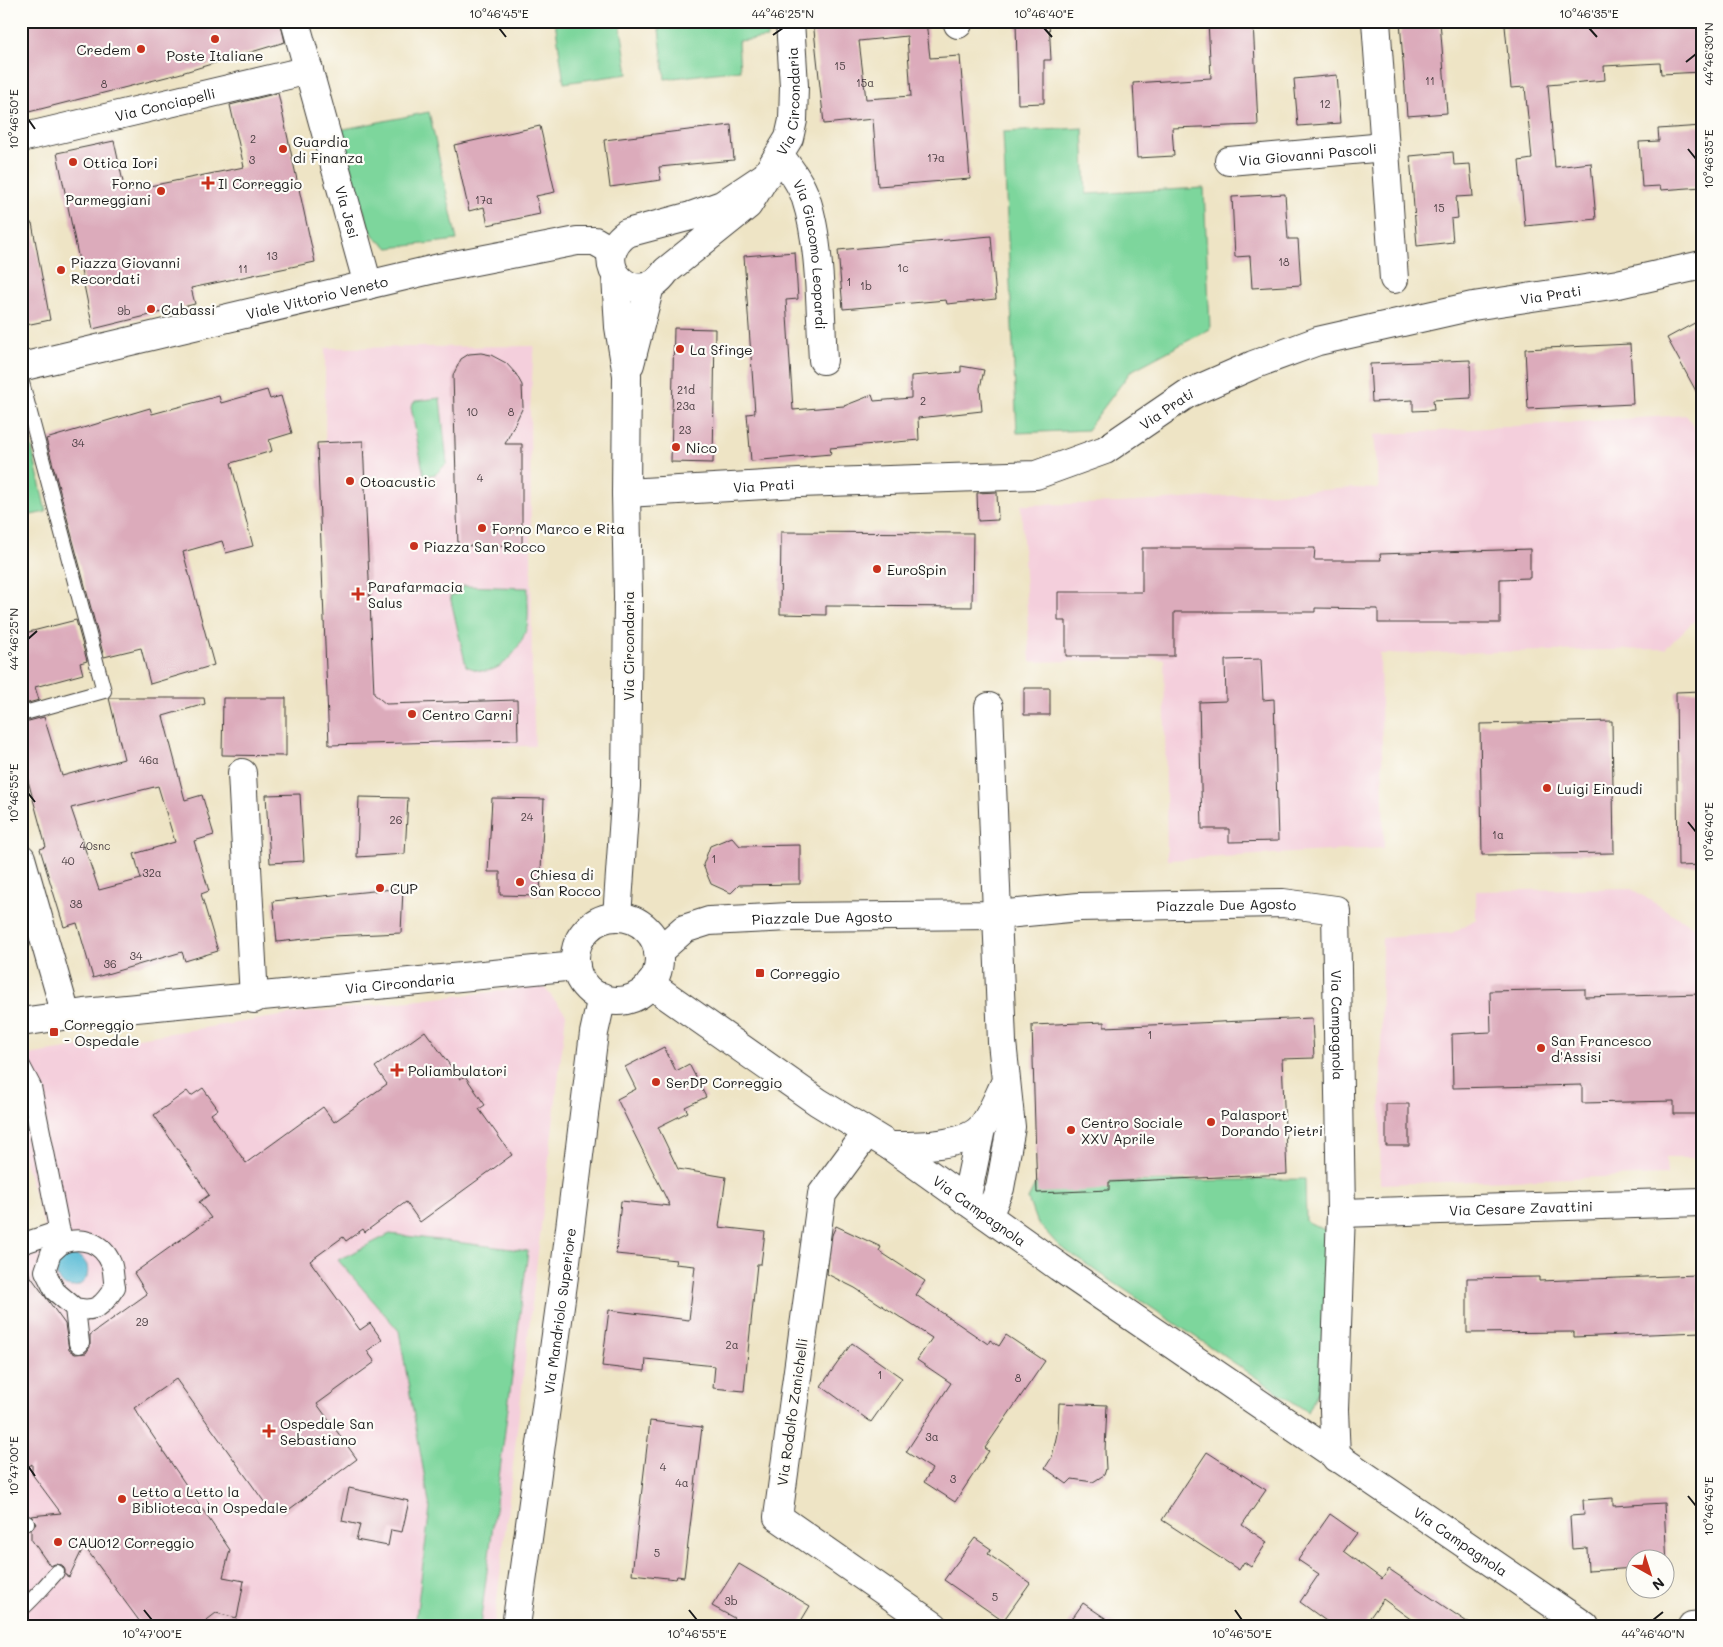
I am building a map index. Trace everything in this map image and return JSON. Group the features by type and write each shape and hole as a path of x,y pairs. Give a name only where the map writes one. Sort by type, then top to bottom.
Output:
{"street":[{"name":"Via Jesi","path":"295,21 368,285"},
{"name":"Via Circondaria","path":"658,279 748,205 774,166 789,138 793,120 794,86 790,21"},
{"name":"Via Giovanni Pascoli","path":"1376,21 1394,279"},
{"name":"Via Conciapelli","path":"21,138 309,70"},
{"name":"Via Giovanni Pascoli","path":"1229,161 1386,147"},
{"path":"658,279 633,287 614,263 619,238 627,233 643,230 722,204 774,166"},
{"name":"Via Giacomo Leopardi","path":"774,166 794,175 806,198 814,234 823,360"},
{"name":"Via Circondaria","path":"627,375 658,279 668,263 666,246 657,236 643,230"},
{"name":"Viale Vittorio Veneto","path":"21,367 438,268 577,241 595,241 614,263"},
{"name":"Via Circondaria","path":"614,263 619,327 627,375 626,493 628,597 626,752 617,917"},
{"name":"Via Prati","path":"626,493 799,483 1036,475 1105,450 1187,394 1253,365 1318,341 1473,306 1618,284 1702,264"},
{"path":"988,1216 1000,1188 1011,1127 1005,1083 989,707"},
{"path":"242,774 254,999"},
{"path":"21,858 66,1016"},
{"name":"Piazzale Due Agosto","path":"658,952 684,929 709,921 789,917 997,915 1079,907 1273,904 1336,910"},
{"name":"Via Campagnola","path":"1336,910 1341,1213 1334,1410 1336,1458"},
{"path":"617,917 630,919 644,927 653,938 658,952 657,970 650,984 638,994 624,1000 602,997 587,988 576,966 576,952 585,932 599,921 617,917"},
{"name":"Via Circondaria","path":"21,1022 576,966"},
{"name":"Via Campagnola","path":"650,984 818,1102 878,1139 1336,1458 1585,1626"},
{"name":"Via Mandriolo Superiore","path":"516,1626 565,1269 594,1033 602,997"},
{"path":"21,1068 31,1087 61,1238 51,1253 45,1271 54,1291 75,1308 87,1311 103,1304 114,1287 111,1263 96,1244 76,1238 61,1238 21,1244"},
{"path":"966,1201 981,1129 1005,1083"},
{"path":"878,1139 933,1146 960,1139 981,1129"},
{"name":"Via Rodolfo Zanichelli","path":"878,1139 822,1194 778,1517 934,1626"},
{"name":"Via Cesare Zavattini","path":"1341,1213 1702,1202"},
{"path":"75,1308 79,1343"},
{"path":"1308,1438 1322,1428 1334,1410"},
{"path":"1692,1626 1702,1625"}],"lane":[{"path":"21,379 104,692 21,714"},
{"path":"21,1610 38,1595 42,1588 58,1572"}],"shaded area":[{"path":"534,346 530,411 532,676 535,746 326,748 325,348"},
{"path":"1687,415 1702,444 1702,613 1665,649 1380,654 1384,848 1167,860 1164,659 1030,662 1021,505 1120,503 1354,488 1379,489 1374,435"},
{"name":"San Francesco d'Assisi","path":"1630,888 1702,932 1702,1158 1666,1158 1667,1175 1380,1184 1382,938 1452,933 1476,919 1476,891"},
{"name":"Ospedale San Sebastiano","path":"543,986 566,1014 494,1626 21,1626 21,1237 45,1229 21,1147 21,1056 294,1014"}],"green space":[{"path":"555,21 620,21 628,74 564,83"},
{"path":"658,21 766,21 767,38 738,41 740,70 665,79"},
{"path":"429,112 457,240 389,248 376,239 369,228 339,130"},
{"path":"1083,128 1086,194 1204,188 1210,329 1131,371 1087,430 1017,433 1003,132"},
{"path":"21,398 46,512 21,517"},
{"path":"440,398 447,463 436,474 424,476 411,407 415,401"},
{"path":"463,586 528,588 528,620 520,644 504,663 491,670 484,671 466,666 450,596 457,594"},
{"path":"1305,1179 1306,1221 1329,1232 1323,1381 1308,1412 1059,1246 1036,1221 1028,1199 1036,1183"},
{"path":"390,1234 528,1251 480,1626 415,1626 430,1508 399,1331 338,1260"}],"water":[{"path":"72,1255 78,1256 83,1260 87,1265 87,1277 83,1282 78,1286 72,1287 66,1286 61,1282 57,1277 56,1271 57,1265 61,1260 66,1256"}],"building":[{"path":"21,21 280,21 285,42 178,74 21,114"},
{"path":"813,21 926,21 930,58 960,56 970,179 878,186 873,119 824,124","holes":["907,36 911,96 866,99 859,41"]},
{"path":"1016,21 1049,21 1051,60 1044,60 1044,103 1018,104"},
{"path":"1208,21 1253,21 1258,125 1172,128 1174,156 1137,158 1133,83 1211,78"},
{"path":"1400,21 1440,21 1447,113 1407,116"},
{"path":"1562,21 1702,21 1702,72 1661,74 1660,63 1604,66 1605,80 1548,85 1555,167 1591,163 1596,219 1525,226 1519,161 1532,159 1525,87 1511,88 1505,26"},
{"path":"1337,75 1341,123 1298,126 1294,79"},
{"path":"278,93 315,262 191,288 195,304 93,329 57,153 114,141 125,191 244,167 230,105"},
{"path":"731,125 734,160 659,167 661,180 610,187 604,140"},
{"path":"540,126 555,192 536,196 540,214 488,225 484,207 469,211 454,145"},
{"path":"1702,126 1702,187 1661,190 1660,186 1642,187 1639,142 1659,141 1658,129"},
{"path":"1453,152 1454,165 1470,164 1473,196 1456,197 1458,218 1451,219 1453,242 1417,246 1410,156"},
{"path":"1285,194 1288,239 1298,239 1301,285 1252,288 1250,256 1235,257 1232,197"},
{"path":"32,223 50,320 21,326 21,224"},
{"path":"991,236 996,299 947,304 946,300 843,309 838,250"},
{"path":"795,252 798,299 786,300 793,410 844,406 872,395 874,401 911,398 911,376 961,372 961,366 984,370 980,388 982,411 918,418 919,440 830,448 831,454 751,461 747,414 755,413 744,256"},
{"path":"1702,319 1702,402 1667,338"},
{"path":"674,328 715,329 713,463 671,462"},
{"path":"1630,344 1633,404 1528,409 1525,349"},
{"path":"481,353 491,355 506,363 516,374 522,385 523,407 505,444 522,444 522,545 458,546 453,375 461,359 469,354"},
{"path":"1470,360 1471,398 1433,400 1434,410 1413,411 1413,400 1372,402 1370,364"},
{"path":"267,390 270,399 281,396 292,433 269,440 272,451 231,463 253,546 226,553 222,541 183,552 214,665 150,684 141,648 104,657 46,439 150,408 152,414 219,396 221,403"},
{"path":"363,441 374,694 386,704 517,700 518,740 329,745 317,443"},
{"path":"997,492 998,520 978,521 977,493"},
{"name":"EuroSpin","path":"781,532 973,533 972,607 826,606 826,615 780,614"},
{"path":"1142,548 1315,548 1314,560 1381,560 1380,554 1530,549 1530,578 1500,579 1500,623 1378,623 1378,609 1315,608 1315,612 1174,612 1174,656 1066,656 1066,621 1058,621 1058,592 1142,592"},
{"path":"76,620 87,661 80,663 83,674 35,687 39,700 21,705 21,634"},
{"path":"1261,659 1263,700 1274,699 1278,841 1229,842 1229,829 1202,829 1199,702 1226,701 1225,660"},
{"path":"1024,688 1050,688 1050,715 1024,715"},
{"path":"1702,691 1702,865 1678,866 1676,692"},
{"path":"109,698 204,698 205,704 163,716 185,800 202,795 214,835 194,841 209,891 201,894 218,951 185,961 182,952 93,978 77,923 64,927 40,849 46,847 21,755 21,723 44,717 62,776 124,759","holes":["158,786 175,842 134,854 141,879 99,890 71,808"]},
{"path":"223,698 286,698 286,756 222,755"},
{"name":"Luigi Einaudi","path":"1612,721 1614,853 1482,855 1480,724"},
{"path":"300,794 304,861 270,863 266,795"},
{"path":"359,797 408,798 405,854 357,857"},
{"path":"492,798 544,799 540,896 500,895 500,872 488,872"},
{"path":"732,837 740,846 800,845 800,884 739,885 731,893 711,884 703,865 710,846"},
{"path":"403,888 401,933 333,936 277,942 273,901"},
{"path":"1585,989 1585,997 1702,994 1702,1114 1674,1114 1674,1101 1582,1103 1582,1085 1453,1088 1452,1034 1491,1032 1490,991"},
{"name":"Palasport Dorando Pietri","path":"1312,1018 1314,1058 1282,1059 1287,1174 1109,1182 1109,1190 1037,1193 1032,1025 1104,1022 1104,1027"},
{"path":"425,1031 460,1079 465,1076 485,1105 479,1109 512,1155 420,1222 406,1202 365,1232 363,1229 346,1241 343,1237 310,1261 360,1330 370,1323 382,1340 367,1351 375,1362 317,1404 357,1459 283,1514 276,1505 270,1510 176,1379 134,1408 230,1550 223,1577 244,1581 237,1618 216,1613 199,1626 143,1626 84,1546 69,1577 65,1575 62,1565 55,1564 50,1566 31,1539 31,1530 36,1524 31,1516 61,1513 32,1474 32,1464 21,1472 21,1263 65,1324 69,1350 75,1354 86,1353 90,1347 90,1335 147,1294 134,1273 211,1218 199,1202 209,1195 154,1115 187,1091 191,1096 203,1088 218,1109 211,1114 246,1163 323,1107 334,1122 387,1084 375,1067"},
{"path":"664,1047 676,1071 689,1064 706,1097 685,1107 688,1112 658,1127 678,1169 726,1177 719,1227 765,1232 761,1264 757,1264 744,1391 713,1388 715,1366 646,1359 645,1371 602,1366 609,1310 689,1320 695,1266 675,1264 676,1260 616,1254 621,1201 670,1206 617,1099 636,1089 625,1067"},
{"path":"1386,1104 1409,1104 1409,1146 1386,1146"},
{"path":"836,1226 881,1247 879,1251 925,1281 916,1295 988,1344 990,1340 999,1346 1006,1335 1045,1361 985,1448 989,1451 955,1502 924,1482 932,1469 906,1452 951,1383 917,1360 932,1338 855,1288 827,1274 832,1235"},
{"path":"1698,1275 1701,1332 1574,1337 1574,1332 1467,1333 1467,1278 1539,1277 1539,1281"},
{"path":"852,1343 902,1378 871,1422 821,1386"},
{"path":"1059,1403 1107,1405 1106,1469 1104,1475 1093,1482 1072,1479 1067,1484 1045,1468 1052,1457 1058,1429"},
{"path":"650,1421 702,1427 684,1577 677,1576 676,1579 632,1574"},
{"path":"1207,1452 1266,1490 1242,1525 1267,1542 1251,1567 1244,1562 1239,1570 1162,1520"},
{"path":"349,1488 409,1501 402,1532 391,1530 388,1546 356,1540 360,1525 342,1521"},
{"path":"1613,1498 1613,1506 1664,1503 1666,1550 1626,1550 1626,1569 1588,1571 1587,1548 1572,1549 1570,1516 1584,1515 1583,1500"},
{"path":"1330,1514 1357,1533 1344,1551 1382,1579 1389,1569 1473,1626 1420,1626 1383,1599 1364,1626 1333,1626 1300,1602 1319,1574 1298,1560"},
{"path":"975,1538 991,1549 988,1554 1030,1583 1003,1621 944,1580"},
{"path":"739,1564 810,1606 798,1626 729,1626 734,1618 712,1606"},
{"path":"1083,1603 1117,1626 1067,1626"}],"place":[{"name":"Poste Italiane","path":"215,39"},
{"name":"Credem","path":"141,49"},
{"name":"Guardia di Finanza","path":"283,149"},
{"name":"Ottica Iori","path":"73,162"},
{"name":"Il Correggio","path":"208,183"},
{"name":"Forno Parmeggiani","path":"161,191"},
{"name":"Piazza Giovanni Recordati","path":"61,270"},
{"name":"Cabassi","path":"151,309"},
{"name":"La Sfinge","path":"680,349"},
{"name":"Nico","path":"676,447"},
{"name":"Otoacustic","path":"350,481"},
{"name":"Forno Marco e Rita","path":"482,528"},
{"name":"Piazza San Rocco","path":"414,546"},
{"name":"EuroSpin","path":"877,569"},
{"name":"Parafarmacia Salus","path":"358,594"},
{"name":"Centro Carni","path":"412,714"},
{"name":"Luigi Einaudi","path":"1547,788"},
{"name":"Chiesa di San Rocco","path":"520,882"},
{"name":"CUP","path":"380,888"},
{"name":"Correggio","path":"760,973"},
{"name":"Correggio - Ospedale","path":"54,1032"},
{"name":"San Francesco d'Assisi","path":"1541,1048"},
{"name":"Poliambulatori","path":"397,1070"},
{"name":"SerDP Correggio","path":"656,1082"},
{"name":"Palasport Dorando Pietri","path":"1211,1122"},
{"name":"Centro Sociale XXV Aprile","path":"1071,1130"},
{"name":"Ospedale San Sebastiano","path":"269,1431"},
{"name":"Letto a Letto la Biblioteca in Ospedale","path":"122,1499"},
{"name":"CAU012 Correggio","path":"58,1542"}]}
